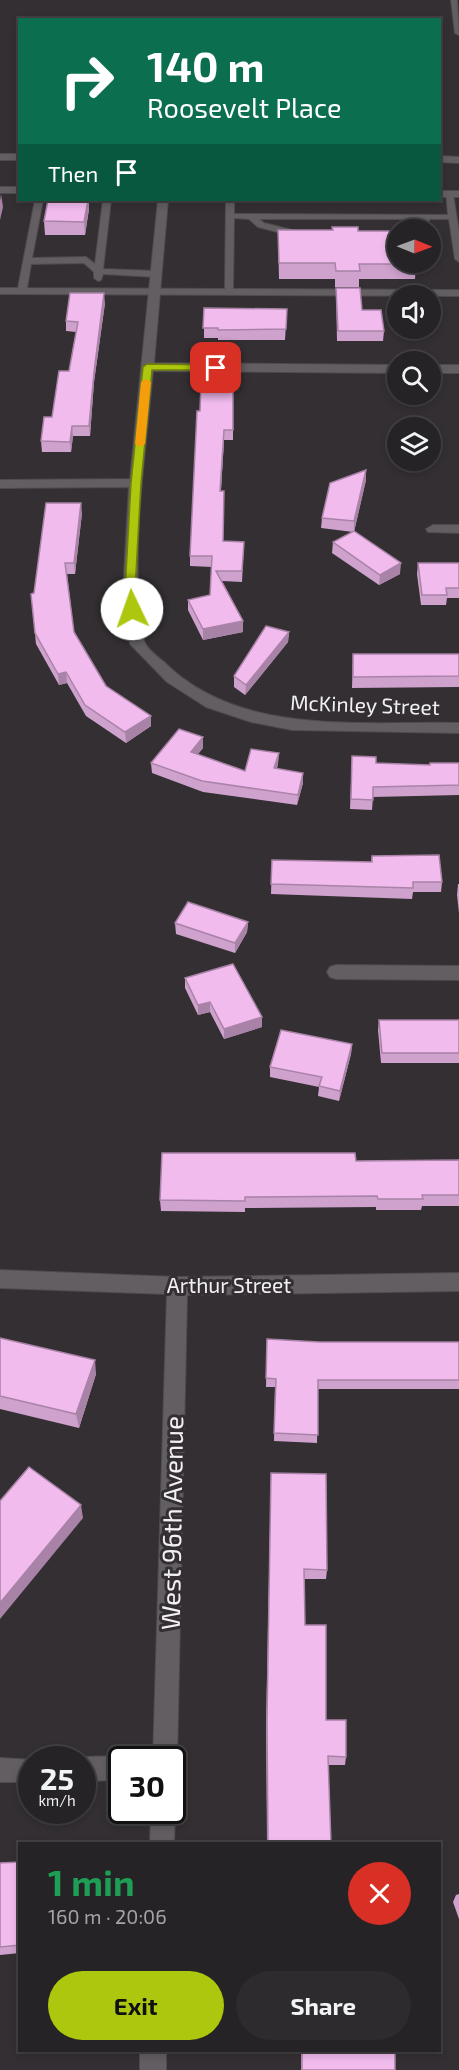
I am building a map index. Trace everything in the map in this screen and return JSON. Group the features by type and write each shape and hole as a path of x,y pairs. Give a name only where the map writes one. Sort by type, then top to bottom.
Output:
{"street":[{"path":"0,157 18,157"},
{"path":"441,159 459,159"},
{"path":"0,190 18,190"},
{"path":"0,484 136,483 163,201"},
{"path":"147,367 387,369"},
{"path":"441,369 459,369"},
{"name":"McKinley Street","path":"136,483 130,591 137,644 172,679 211,703 251,717 292,725 459,728"},
{"path":"433,529 459,529"},
{"path":"336,972 459,973"},
{"name":"Arthur Street","path":"0,1279 177,1286 459,1281"},
{"name":"West 96th Avenue","path":"165,1746 177,1286"},
{"path":"0,1770 18,1770"},
{"path":"162,1842 163,1824"},
{"path":"153,2052 153,2070"}],"lane":[{"path":"454,0 459,33"},
{"path":"449,194 459,259"},
{"path":"22,291 39,201"},
{"path":"96,292 107,201"},
{"path":"229,290 230,201"},
{"path":"230,216 452,217"},
{"path":"251,216 261,225 311,235"},
{"path":"28,261 86,260 99,271 156,274"},
{"path":"0,291 229,290 459,293"}],"building":[{"path":"48,201 88,201 84,222 44,221"},
{"path":"332,227 358,227 358,231 387,231 387,264 359,264 360,271 336,271 335,263 279,263 278,230 333,230"},
{"path":"336,288 360,288 362,310 381,310 384,331 338,331"},
{"path":"70,293 104,293 89,426 72,426 70,442 41,441 44,417 52,417 59,371 69,371 78,322 66,321"},
{"path":"204,308 287,309 286,329 218,330 218,328 203,328"},
{"path":"201,383 233,383 233,430 224,430 220,491 224,491 223,541 244,542 242,571 216,571 243,621 203,629 188,600 210,595 212,556 190,556 197,411 200,411"},
{"path":"366,470 354,521 322,518 330,483"},
{"path":"46,503 81,503 74,563 65,563 74,632 106,686 151,716 125,732 85,705 66,672 58,674 35,633 31,594 34,593"},
{"path":"354,531 401,563 380,575 333,542"},
{"path":"418,563 459,563 459,588 446,588 447,595 422,595"},
{"path":"266,626 289,632 246,685 234,676"},
{"path":"353,654 459,654 459,676 353,677"},
{"path":"179,729 203,737 191,752 245,771 251,749 279,753 274,768 303,773 298,795 202,781 151,763"},
{"path":"352,756 376,757 376,763 430,765 430,763 459,763 459,785 373,787 373,800 351,799"},
{"path":"439,855 442,882 413,882 413,888 271,884 272,860 372,862 372,856"},
{"path":"188,902 248,922 235,943 175,923"},
{"path":"233,964 262,1017 224,1029 210,1002 198,1005 185,978"},
{"path":"379,1020 459,1020 459,1053 382,1053"},
{"path":"281,1030 352,1044 340,1091 319,1086 322,1077 270,1067"},
{"path":"162,1153 355,1153 356,1161 459,1160 459,1195 422,1195 423,1199 378,1199 377,1196 245,1197 245,1201 160,1200"},
{"path":"0,1338 95,1360 76,1414 0,1396"},
{"path":"267,1339 319,1342 459,1342 459,1380 318,1380 318,1435 274,1433 276,1379 266,1378"},
{"path":"29,1467 81,1505 0,1603 0,1501"},
{"path":"271,1473 326,1474 327,1570 304,1569 305,1625 326,1625 326,1720 346,1720 346,1757 328,1756 331,1842 268,1842 267,1719"},
{"path":"18,1862 18,1945 0,1947 0,1863"},
{"path":"302,2052 395,2052 395,2070 302,2070"}],"slow traffic":[{"path":"140,444 146,382"}],"route":[{"path":"132,609 130,591 136,483 147,367 216,368"}]}
